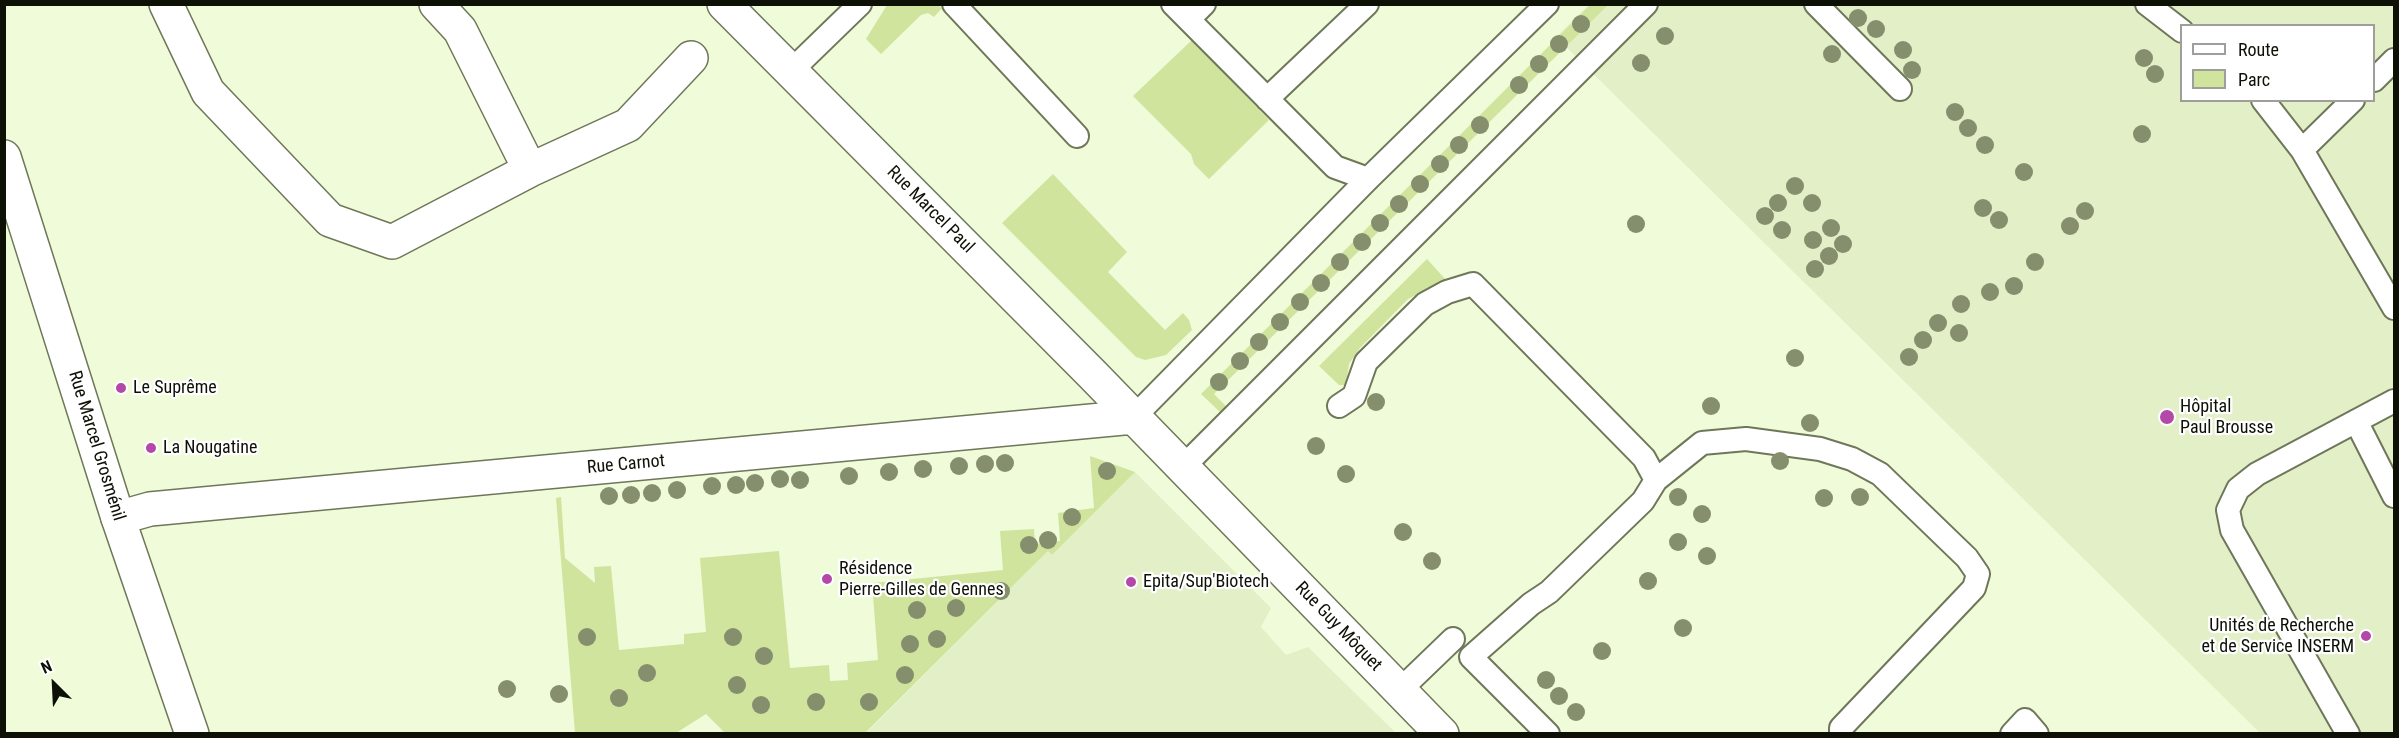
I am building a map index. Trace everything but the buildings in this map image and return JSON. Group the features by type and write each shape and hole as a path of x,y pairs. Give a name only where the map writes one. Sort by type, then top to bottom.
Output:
{"street":[{"path":"166,4 208,92 330,220 392,242 530,170 628,125 691,58"},
{"path":"436,4 460,30 530,170"},
{"name":"Rue Marcel Paul","path":"724,4 1134,417"},
{"name":"Rue Marcel Grosménil","path":"4,157 118,518 192,734"},
{"name":"Rue Guy Môquet","path":"1134,417 1442,734"},
{"name":"Rue Carnot","path":"118,518 150,509 1134,417"}],"lane":[{"path":"792,70 860,4"},
{"path":"954,4 1077,135"},
{"path":"1267,99 1367,4"},
{"path":"1134,417 1368,178 1547,4"},
{"path":"1183,467 1646,4"},
{"path":"1816,4 1900,89"},
{"path":"2146,4 2180,30"},
{"path":"1189,9 1267,99 1335,167 1368,178"},
{"path":"2375,78 2394,60"},
{"path":"2265,102 2302,150 2394,308"},
{"path":"2302,150 2351,102"},
{"path":"1339,406 1354,396 1366,362 1425,304 1447,292 1473,284 1644,458 1656,480"},
{"path":"2348,734 2232,530 2228,510 2238,489 2257,474 2394,401"},
{"path":"2356,422 2394,496"},
{"path":"1548,734 1471,657 1531,604 1549,592 1643,501 1656,480 1702,443 1746,439 1820,449 1852,459 1880,474 1967,558 1978,574 1974,588 1841,728 1841,734"},
{"path":"1400,691 1453,639"},
{"path":"2012,734 2025,720 2037,734"}],"shaded area":[{"name":"Hôpital Paul Brousse","path":"1590,4 2394,5 2394,733 2260,733 1556,37"},
{"name":"Epita/Sup'Biotech","path":"1135,472 1271,608 1261,627 1286,655 1308,647 1396,733 865,734 1048,551 1052,555"}],"green space":[{"path":"887,5 937,5 942,8 934,17 928,13 921,15 881,54 866,39"},
{"path":"1590,5 1608,5 1214,394 1227,407 1221,413 1201,394"},
{"path":"1192,40 1269,120 1209,179 1194,164 1191,154 1133,96"},
{"path":"1053,174 1127,252 1108,272 1165,330 1183,313 1189,320 1192,330 1166,355 1145,360 1136,357 1002,223"},
{"path":"1427,259 1446,280 1408,299 1360,348 1349,364 1346,385 1339,385 1319,366"},
{"path":"1090,456 1135,472 1052,555 1048,551 865,733 725,733 706,714 676,733 575,733 556,498 561,497 565,558 595,583 594,567 611,566 619,650 684,644 684,634 706,632 700,558 779,551 790,668 829,665 830,681 848,680 847,663 878,660 872,583 1003,570 1000,531 1034,529 1035,544 1060,541 1058,513 1094,508"}],"place":[{"name":"Le Suprême","path":"121,388"},
{"name":"Hôpital Paul Brousse","path":"2167,417"},
{"name":"La Nougatine","path":"151,448"},
{"name":"Résidence Pierre-Gilles de Gennes","path":"827,579"},
{"name":"Epita/Sup'Biotech","path":"1131,582"},
{"name":"Unités de Recherche et de Service INSERM","path":"2366,636"}]}
